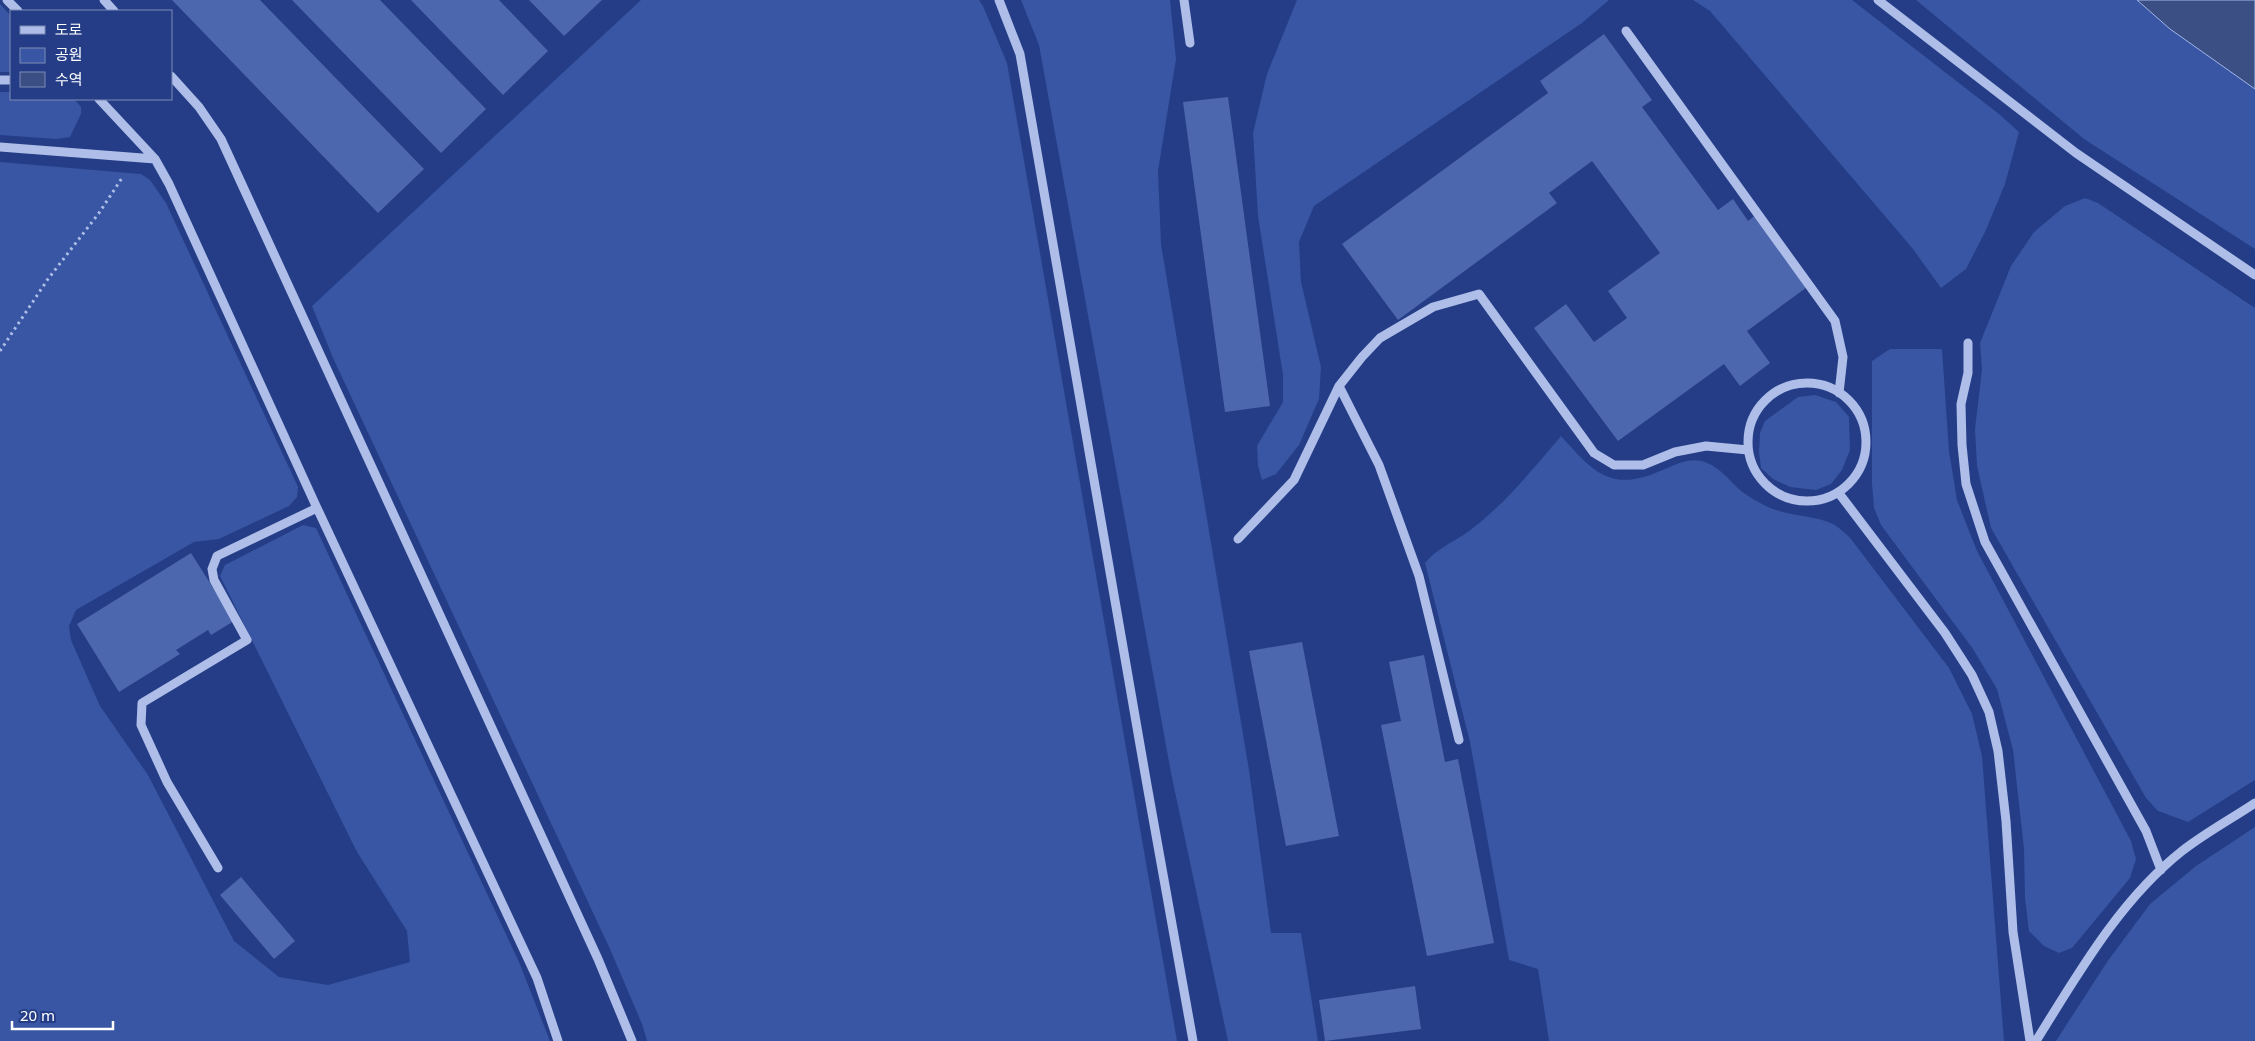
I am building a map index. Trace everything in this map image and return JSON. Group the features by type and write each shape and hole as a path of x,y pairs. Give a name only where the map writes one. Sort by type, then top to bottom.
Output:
{"street":[{"path":"7,0 17,10"},
{"path":"104,0 113,10"},
{"path":"1000,0 1020,54 1146,786 1194,1041"},
{"path":"1184,0 1190,43"},
{"path":"1878,0 2076,153 2255,275"},
{"path":"1626,31 1835,321 1843,357 1839,393"},
{"path":"172,77 199,107 222,139 590,940 632,1041"},
{"path":"100,100 155,159 169,184 317,508 537,978 558,1041"},
{"path":"0,147 155,159"},
{"path":"1238,539 1294,480 1339,386 1380,338 1433,308 1479,294 1594,453 1614,465 1643,465 1675,452 1706,446 1748,450"},
{"path":"1968,343 1968,373 1961,404 1962,445 1966,484 1985,542 2146,831 2161,870"},
{"path":"1807,383 1824,386 1839,393 1852,404 1861,418 1866,435 1866,452 1860,468 1851,482 1823,500 1806,502 1789,499 1774,492 1761,481 1752,466 1748,450 1748,433 1753,417 1762,403 1775,392 1791,385 1807,383"},
{"path":"1339,386 1379,465 1418,576 1458,740"},
{"path":"1838,492 1945,633 1972,675 1989,712 1998,751 2006,821 2014,932 2030,1041"},
{"path":"218,868 167,782 142,725 142,703 247,640 214,580 212,569 216,556 317,508"},
{"path":"2036,1041 2090,955 2142,888 2182,851 2255,803"}],"path":[{"path":"0,351 48,279 120,182 130,157"}],"green space":[{"path":"641,0 979,0 983,6 1007,63 1177,1041 647,1041 642,1024 610,949 333,358 312,306"},
{"path":"1021,0 1170,0 1176,59 1158,171 1161,244 1249,770 1271,933 1301,933 1318,1041 1228,1041 1171,773 1039,45"},
{"path":"1297,0 1609,0 1582,23 1314,206 1299,242 1301,282 1321,367 1319,399 1299,445 1276,474 1262,480 1258,466 1257,446 1283,402 1283,375 1258,216 1253,133 1267,74"},
{"path":"1693,0 1852,0 1999,114 2019,132 2005,184 1986,230 1966,269 1941,288 1913,249 1710,11"},
{"path":"1916,0 2137,0 2170,29 2255,89 2255,249 2084,139"},
{"path":"0,4 10,15 10,72 0,72"},
{"path":"0,92 10,92 10,100 75,100 81,107 81,114 70,137 56,139 0,135"},
{"path":"0,162 141,174 150,180 166,203 298,487 297,497 289,506 219,539 194,542 76,610 69,626 71,640 100,706 148,775 234,941 279,977 328,985 410,962 407,931 357,852 220,576 225,565 303,525 316,528 519,962 550,1041 0,1041"},
{"path":"2085,198 2098,203 2255,308 2255,780 2188,822 2158,811 2146,798 1991,528 1977,466 1975,429 1982,369 1980,343 2011,266 2034,232 2065,206"},
{"path":"1890,349 1942,349 1949,451 1957,500 1977,551 2131,841 2136,859 2130,878 2072,948 2059,953 2044,946 2029,931 2025,898 2024,849 2013,750 1997,689 1973,649 1881,525 1874,508 1872,484 1872,361"},
{"path":"1815,395 1836,402 1849,417 1850,450 1842,470 1831,484 1816,490 1790,487 1773,479 1761,468 1759,452 1760,433 1765,421 1798,397"},
{"path":"1561,436 1595,470 1606,476 1618,479 1631,479 1647,476 1683,462 1692,460 1702,461 1718,470 1741,491 1772,509 1816,518 1833,524 1851,539 1949,668 1972,714 1982,756 2004,1041 1549,1041 1538,969 1509,960 1470,742 1425,563 1435,553 1469,531 1494,510 1518,486"},
{"path":"2255,827 2255,1041 2056,1041 2107,962 2150,904 2196,866"}],"water":[{"path":"2137,0 2255,0 2255,89 2170,29"}],"building":[{"path":"172,0 260,0 424,169 378,213"},
{"path":"292,0 380,0 486,109 441,153"},
{"path":"411,0 499,0 548,51 503,95"},
{"path":"529,0 602,0 564,36"},
{"path":"1604,34 1652,100 1642,107 1718,210 1733,199 1748,221 1757,214 1810,285 1747,331 1770,363 1740,386 1724,364 1618,441 1534,328 1566,304 1594,342 1627,318 1608,291 1660,253 1592,161 1549,193 1557,203 1398,320 1342,244 1548,93 1540,81"},
{"path":"1228,97 1270,406 1225,412 1183,102"},
{"path":"191,553 234,621 211,635 208,630 176,650 180,654 119,692 77,624"},
{"path":"1302,642 1339,836 1286,846 1249,651"},
{"path":"1424,655 1445,762 1458,759 1494,943 1427,956 1381,725 1401,721 1389,662"},
{"path":"241,877 295,941 274,959 220,895"},
{"path":"1415,986 1421,1029 1325,1041 1319,1000"}]}
